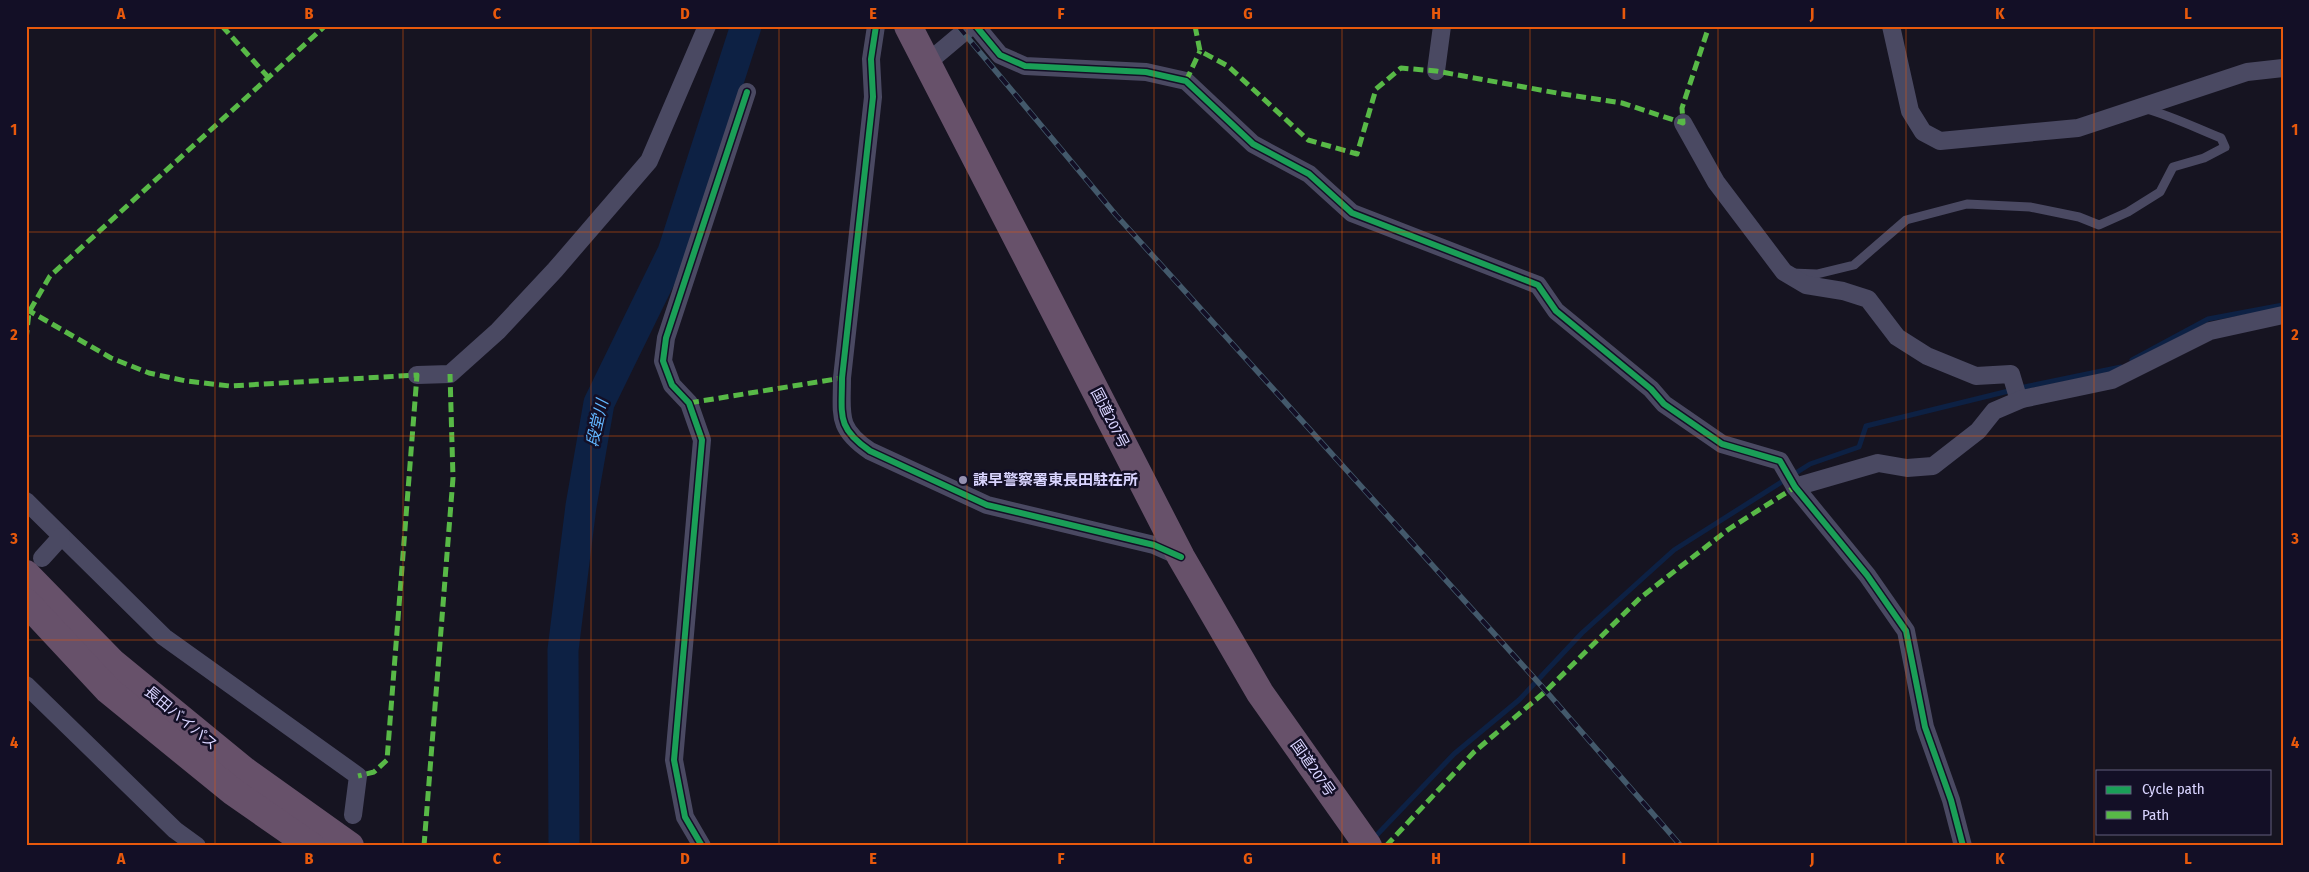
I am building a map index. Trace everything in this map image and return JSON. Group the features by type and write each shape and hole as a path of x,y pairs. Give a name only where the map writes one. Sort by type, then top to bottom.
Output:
{"highway":[{"name":"国道207号","path":"908,26 1181,557 1260,693 1365,840"},
{"name":"長田バイパス","path":"34,566 112,662 244,771 350,846"},
{"name":"長田バイパス","path":"26,602 108,690 232,791 311,846"}],"street":[{"path":"417,375 450,374 498,331 555,270 649,161 707,26"},
{"path":"876,26 871,59 873,97 842,378 842,424 854,441 870,451 987,505 1154,545 1181,557"},
{"path":"927,63 972,26"},
{"path":"976,26 1000,55 1025,66 1146,72 1186,80 1253,144 1309,174 1352,213 1538,285 1556,311 1652,390 1664,404 1722,444 1780,461 1794,487 1868,575 1906,630 1925,727 1951,800 1963,846"},
{"path":"1436,71 1442,26"},
{"path":"1891,26 1910,111 1923,132 1940,141 2078,128 2248,72 2283,68"},
{"path":"686,846 685,817 674,760 702,440 689,403 672,385 663,361 666,338 747,92"},
{"path":"1683,123 1716,182 1784,272 1806,285 1843,291 1868,299 1897,337 1927,356 1976,376 2011,374 2020,396"},
{"path":"1794,487 1878,462 1907,468 1933,466 1978,431 1994,411 2020,396 2112,380 2210,331 2283,315"},
{"path":"26,501 164,638 358,776 353,815"},
{"path":"34,566 62,537"},
{"path":"26,685 175,830 197,846"},
{"path":"685,817 702,846"}],"lane":[{"path":"1784,272 1817,274 1854,265 1906,220 1967,204 2030,207 2080,217 2099,225 2128,212 2160,192 2173,167 2204,158 2225,148 2221,138 2181,123 2168,115 2141,107"}],"waterway":[{"name":"段堂川","path":"564,846 563,650 581,506 599,403 673,252 746,26"},
{"path":"2132,360 2208,319 2283,305"},
{"path":"1373,839 1454,754 1519,700 1582,633 1674,550 1810,464 1859,447 1866,426 2029,386 2121,367"}],"railway":[{"path":"958,26 1116,215 1546,691 1681,846"}],"marked path":[{"path":"222,26 268,77"},
{"path":"26,340 29,312 50,276 325,26"},
{"path":"1195,26 1200,51 1228,66 1308,140 1357,154 1376,89 1401,68 1436,71 1622,103 1683,123 1682,108 1709,26"},
{"path":"1186,81 1200,51"},
{"path":"26,309 111,358 149,373 186,381 230,386 417,375 387,760 374,772 358,776"},
{"path":"424,846 453,478 450,374"},
{"path":"689,403 842,378"},
{"path":"1386,846 1474,752 1546,691 1640,598 1729,529 1795,487"}],"cycle path":[{"path":"876,26 871,59 873,97 842,378 842,411 846,428 859,443 870,451 987,505 1154,545 1181,557"},
{"path":"976,26 1000,55 1025,66 1146,72 1186,81 1253,144 1309,174 1352,213 1538,285 1556,311 1651,389 1664,404 1722,444 1780,461 1795,487 1867,575 1906,631 1925,727 1951,800 1963,846"},
{"path":"702,846 685,817 674,760 702,440 689,403 672,385 663,361 666,338 747,92"}],"place":[{"name":"諫早警察署東長田駐在所","path":"963,480"}]}
